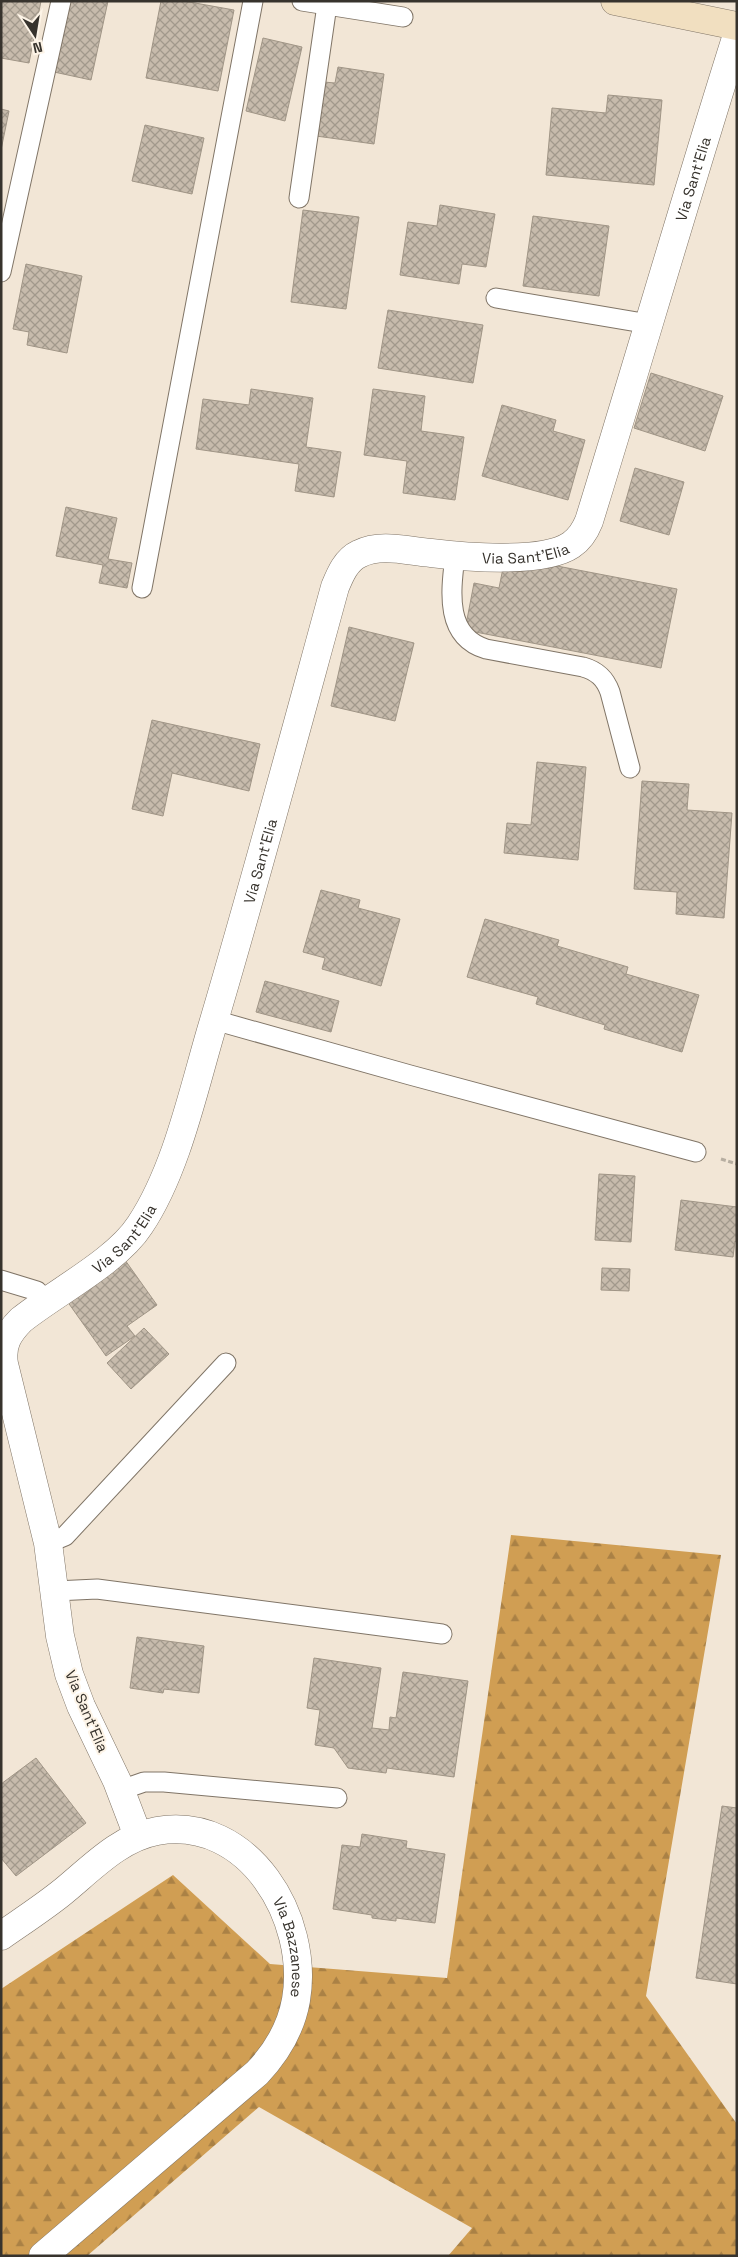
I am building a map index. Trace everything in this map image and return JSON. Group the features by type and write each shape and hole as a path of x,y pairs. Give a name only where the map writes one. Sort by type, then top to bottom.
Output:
{"street":[{"path":"615,1 695,9 737,26"},
{"name":"Via Sant'Elia","path":"138,1836 121,1790 72,1684 62,1643 48,1542 3,1352 5,1341 11,1330 45,1301 117,1250 140,1225 157,1193 172,1158 242,926 334,587 340,575 355,556 377,548 454,556 508,557 550,553 567,548 580,538 589,521 737,35"},
{"name":"Via Bazzanese","path":"1,1936 47,1904 120,1846 138,1836 173,1829 202,1833 233,1847 264,1874 282,1905 294,1946 298,1978 294,2010 279,2045 257,2073 43,2256"}],"lane":[{"path":"1,272 62,1"},
{"path":"142,588 253,1"},
{"path":"302,1 403,17"},
{"path":"300,198 327,5"},
{"path":"496,298 648,324"},
{"path":"454,556 451,591 452,606 462,634 480,647 583,667 597,672 605,680 610,692 630,768"},
{"path":"214,1020 696,1152"},
{"path":"1,1280 37,1291 45,1301"},
{"path":"48,1542 64,1536 226,1363"},
{"path":"55,1591 97,1589 442,1634"},
{"path":"121,1790 144,1782 164,1782 337,1798"}],"green space":[{"path":"511,1535 721,1555 646,1996 737,2124 737,2256 448,2256 472,2228 259,2107 87,2256 1,2256 1,1989 173,1875 270,1964 447,1978"}],"building":[{"path":"1,1 41,1 29,63 1,58"},
{"path":"70,1 108,1 91,80 54,72"},
{"path":"161,1 184,1 234,10 218,91 146,78"},
{"path":"263,38 302,47 285,121 246,111"},
{"path":"338,67 384,74 374,144 316,136 324,82 335,83"},
{"path":"608,95 662,100 654,185 546,175 552,108 606,113"},
{"path":"1,109 9,111 1,150"},
{"path":"145,125 204,138 192,194 132,181"},
{"path":"440,205 495,214 486,267 462,264 459,284 400,275 408,222 437,226"},
{"path":"303,210 359,217 346,309 291,302"},
{"path":"533,216 609,226 599,296 523,286"},
{"path":"26,264 82,276 67,353 27,345 29,332 13,329"},
{"path":"388,310 483,325 473,383 378,368"},
{"path":"651,373 723,396 705,451 634,428"},
{"path":"251,389 313,398 306,447 341,452 334,497 295,491 299,464 196,449 203,399 249,405"},
{"path":"373,389 425,396 421,431 464,437 455,500 403,493 407,461 364,455"},
{"path":"502,405 556,420 553,431 585,440 568,500 482,476"},
{"path":"635,468 684,482 669,535 620,521"},
{"path":"66,507 117,518 108,559 132,563 127,588 99,583 103,565 56,556"},
{"path":"552,565 677,589 661,668 465,630 474,583 499,588 503,568"},
{"path":"349,627 414,643 395,721 331,706"},
{"path":"152,720 260,744 249,791 172,773 163,816 132,809"},
{"path":"537,762 586,767 578,860 504,853 507,823 531,825"},
{"path":"642,781 689,784 687,810 732,813 724,918 676,914 677,892 634,889"},
{"path":"321,890 360,900 358,908 400,919 381,986 322,969 325,958 303,952"},
{"path":"485,919 559,940 557,946 628,967 626,974 699,995 682,1052 604,1029 605,1025 536,1004 538,997 467,977"},
{"path":"265,981 339,1001 331,1032 256,1012"},
{"path":"599,1174 635,1176 631,1242 595,1240"},
{"path":"681,1200 737,1207 737,1242 735,1241 733,1257 675,1250"},
{"path":"125,1260 157,1305 127,1326 135,1336 106,1356 67,1301"},
{"path":"602,1268 630,1269 629,1291 601,1290"},
{"path":"144,1328 169,1354 131,1389 107,1363"},
{"path":"137,1637 204,1646 199,1693 164,1689 163,1693 130,1688"},
{"path":"314,1658 381,1668 372,1728 389,1730 390,1717 396,1718 403,1672 468,1681 454,1777 387,1768 386,1773 348,1768 334,1748 315,1745 320,1710 307,1708"},
{"path":"36,1758 86,1823 16,1876 1,1858 1,1784"},
{"path":"722,1806 737,1808 737,1984 696,1978"},
{"path":"362,1834 407,1841 406,1848 445,1854 435,1923 396,1918 396,1921 372,1918 372,1915 333,1909 342,1845 360,1847"}]}
